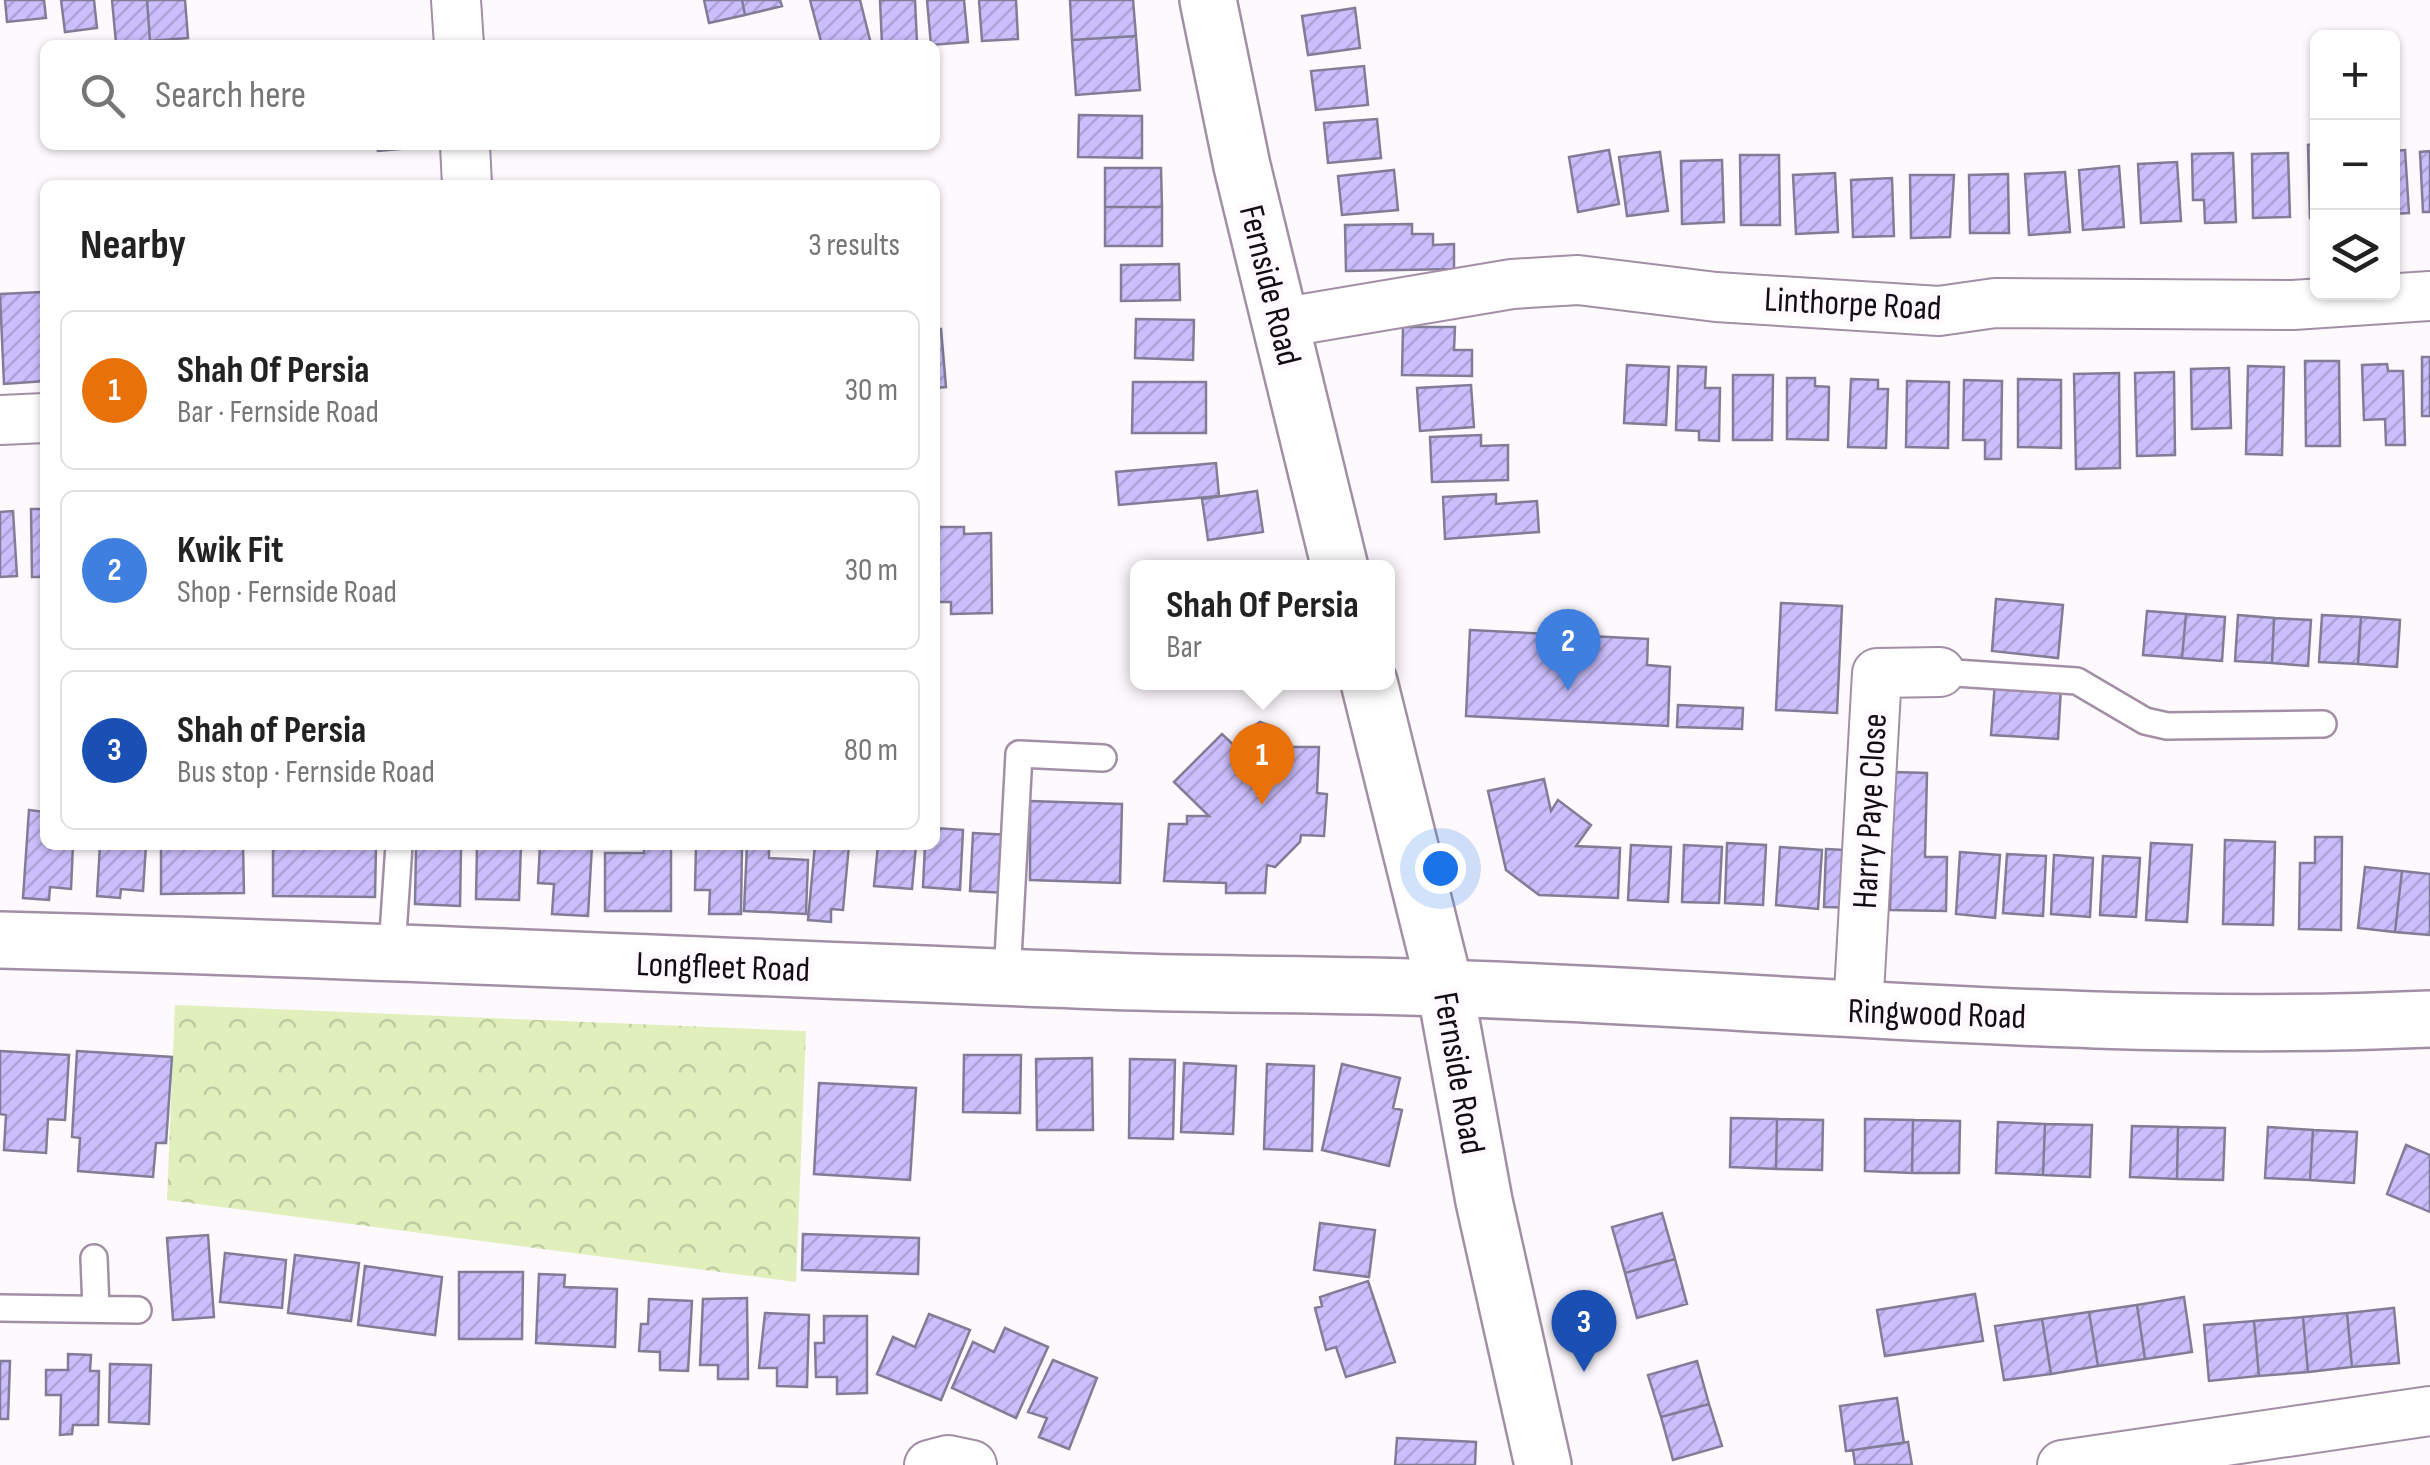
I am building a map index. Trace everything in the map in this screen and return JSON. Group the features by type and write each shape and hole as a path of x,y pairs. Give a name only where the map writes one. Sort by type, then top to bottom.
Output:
{"main road":[{"name":"Fernside Road","path":"1208,0 1242,166 1338,560"},
{"name":"Fernside Road","path":"1371,690 1445,988 1484,1202 1543,1465"},
{"name":"Longfleet Road","path":"0,940 392,949 1007,977 1445,988"},
{"name":"Ringwood Road","path":"1445,988 1858,1012 2326,1024 2430,1019"}],"street":[{"path":"456,0 459,40"},
{"path":"464,150 467,180"},
{"name":"Linthorpe Road","path":"1280,323 1512,284 1578,280 1716,297 1924,310 1995,304 2293,305 2430,296"},
{"path":"0,420 40,418"},
{"name":"Harry Paye Close","path":"1858,1012 1877,673 1940,672"},
{"path":"2062,1465 2430,1411"},
{"path":"928,1465 948,1460 972,1465"}],"lane":[{"path":"1940,672 2077,681 2145,721 2167,726 2323,724"},
{"path":"1007,977 1019,754 1103,758"},
{"path":"392,949 399,850"},
{"path":"94,1258 96,1309"},
{"path":"0,1308 138,1310"}],"green space":[{"path":"175,1005 806,1031 796,1282 167,1200"}],"building":[{"path":"5,0 44,0 46,18 7,22"},
{"path":"61,0 94,0 97,28 65,32"},
{"path":"112,0 147,0 150,40 116,40"},
{"path":"147,0 185,0 188,38 150,40"},
{"path":"704,0 742,0 745,15 709,23"},
{"path":"742,0 780,0 782,6 745,15"},
{"path":"810,0 860,0 870,40 821,40"},
{"path":"880,0 915,0 917,40 882,40"},
{"path":"927,0 964,0 968,42 940,44 940,40 931,40"},
{"path":"979,0 1016,0 1018,39 982,41"},
{"path":"1070,0 1133,0 1136,36 1072,40"},
{"path":"1355,8 1360,48 1308,55 1302,16"},
{"path":"1136,36 1140,90 1076,95 1072,40"},
{"path":"1364,66 1368,105 1316,110 1311,71"},
{"path":"1079,115 1142,116 1142,158 1078,157"},
{"path":"1377,119 1381,158 1328,163 1324,123"},
{"path":"2308,145 2310,145 2310,218"},
{"path":"1609,150 1619,204 1578,212 1569,157"},
{"path":"2400,150 2405,150 2409,213 2400,214"},
{"path":"2430,151 2430,212 2423,212 2420,152"},
{"path":"1660,152 1668,211 1627,216 1619,157"},
{"path":"2233,153 2236,222 2205,223 2204,200 2193,200 2192,154"},
{"path":"2288,153 2290,217 2253,218 2252,154"},
{"path":"1740,155 1779,155 1780,225 1741,225"},
{"path":"1722,160 1724,222 1682,224 1681,161"},
{"path":"2177,162 2181,221 2141,223 2138,164"},
{"path":"2119,166 2124,227 2083,230 2079,170"},
{"path":"1105,168 1161,168 1162,207 1105,207"},
{"path":"1394,170 1398,210 1342,215 1338,176"},
{"path":"2065,172 2070,232 2029,235 2025,174"},
{"path":"1835,173 1838,232 1796,234 1793,175"},
{"path":"2008,174 2009,233 1970,233 1969,175"},
{"path":"1910,175 1954,175 1950,237 1911,238"},
{"path":"1892,178 1894,236 1853,237 1851,180"},
{"path":"1105,207 1162,207 1162,246 1105,246"},
{"path":"1412,224 1412,234 1433,234 1433,245 1454,244 1454,269 1346,271 1345,225"},
{"path":"1179,264 1180,300 1121,301 1121,265"},
{"path":"40,292 40,381 4,384 0,294"},
{"path":"1136,319 1194,320 1193,360 1135,358"},
{"path":"1403,327 1455,327 1454,350 1472,350 1472,376 1402,375"},
{"path":"940,329 946,387 940,388"},
{"path":"2422,357 2430,357 2430,416 2422,416"},
{"path":"2305,361 2339,361 2340,446 2306,446"},
{"path":"2387,364 2388,371 2403,371 2405,445 2386,445 2385,419 2364,420 2362,365"},
{"path":"1627,365 1669,367 1666,425 1624,423"},
{"path":"1678,366 1706,367 1705,388 1720,388 1719,441 1699,440 1699,431 1676,430"},
{"path":"2248,366 2284,367 2282,455 2246,454"},
{"path":"2229,368 2231,428 2192,429 2191,369"},
{"path":"2174,372 2175,455 2137,456 2135,373"},
{"path":"2119,373 2120,468 2076,469 2074,374"},
{"path":"1733,375 1773,375 1772,440 1733,440"},
{"path":"1787,378 1815,378 1815,386 1829,387 1828,440 1787,439"},
{"path":"1851,379 1878,380 1878,389 1888,389 1886,448 1848,447"},
{"path":"2018,379 2061,380 2061,448 2018,447"},
{"path":"1964,380 2002,381 2001,459 1985,459 1985,440 1963,440"},
{"path":"1907,381 1949,382 1948,448 1906,447"},
{"path":"1133,382 1206,382 1206,433 1132,433"},
{"path":"1471,385 1474,427 1420,431 1417,388"},
{"path":"1481,435 1481,446 1508,445 1508,480 1432,482 1430,437"},
{"path":"1216,463 1219,496 1119,505 1116,472"},
{"path":"1257,491 1263,532 1208,540 1202,499"},
{"path":"1496,494 1496,504 1537,501 1539,532 1445,539 1443,497"},
{"path":"31,509 40,509 40,577 32,577"},
{"path":"13,511 17,576 0,577 0,512"},
{"path":"940,527 964,527 964,534 991,533 992,613 951,614 951,602 940,602"},
{"path":"1996,599 2063,605 2058,658 1992,651"},
{"path":"1781,603 1842,606 1837,713 1776,710"},
{"path":"2147,611 2186,614 2182,658 2143,655"},
{"path":"2186,614 2225,617 2222,661 2182,658"},
{"path":"2238,615 2274,618 2272,663 2235,661"},
{"path":"2322,615 2361,617 2358,664 2319,662"},
{"path":"2361,617 2400,620 2397,667 2358,664"},
{"path":"2274,618 2311,620 2308,666 2272,663"},
{"path":"1470,630 1648,639 1647,665 1670,667 1668,726 1466,716"},
{"path":"1995,682 2061,687 2058,739 1991,735"},
{"path":"1678,705 1743,708 1742,729 1677,727"},
{"path":"1260,722 1278,729 1285,747 1319,747 1317,793 1327,794 1324,836 1301,835 1300,842 1275,867 1267,865 1265,893 1226,893 1226,883 1164,881 1169,824 1187,824 1187,816 1209,816 1174,782 1222,734 1242,753 1243,733"},
{"path":"1894,772 1927,773 1925,857 1947,857 1946,911 1890,910"},
{"path":"1544,779 1551,811 1558,800 1591,825 1576,846 1620,848 1618,898 1539,895 1506,870 1488,791"},
{"path":"1030,801 1122,804 1120,883 1030,880"},
{"path":"29,810 40,811 40,850 73,850 71,889 50,887 49,900 23,898"},
{"path":"940,828 963,830 960,890 923,887 925,850 940,850"},
{"path":"973,833 1010,835 1007,893 970,891"},
{"path":"2315,837 2342,837 2341,930 2299,929 2300,863 2315,863"},
{"path":"2225,840 2275,842 2273,925 2223,924"},
{"path":"1727,843 1766,845 1763,905 1725,903"},
{"path":"2151,843 2192,845 2187,922 2146,920"},
{"path":"1631,845 1671,847 1668,902 1628,900"},
{"path":"1684,845 1722,847 1719,903 1682,902"},
{"path":"1780,847 1822,850 1818,909 1776,905"},
{"path":"1826,849 1863,851 1862,908 1824,907"},
{"path":"100,850 146,850 143,891 121,889 120,898 97,896"},
{"path":"161,850 243,850 244,893 161,894"},
{"path":"273,850 376,850 375,897 273,896"},
{"path":"416,850 461,850 460,906 415,904"},
{"path":"477,850 521,850 519,900 476,899"},
{"path":"540,850 592,850 588,916 552,914 554,884 538,883"},
{"path":"671,850 671,911 605,911 605,853"},
{"path":"696,850 742,850 741,914 709,914 710,890 695,890"},
{"path":"747,850 769,850 769,858 808,860 806,914 744,911"},
{"path":"815,850 849,850 843,910 831,909 831,922 808,920"},
{"path":"878,850 916,850 912,889 874,886"},
{"path":"1960,852 2000,855 1995,918 1956,914"},
{"path":"2007,854 2046,856 2043,916 2003,913"},
{"path":"2054,855 2093,858 2090,917 2051,914"},
{"path":"2103,856 2140,858 2136,917 2100,915"},
{"path":"2365,867 2402,871 2395,932 2358,928"},
{"path":"2402,871 2430,874 2430,935 2395,932"},
{"path":"0,1051 69,1055 65,1120 48,1119 46,1153 4,1150 6,1115 0,1114"},
{"path":"77,1051 172,1057 166,1143 156,1143 153,1177 78,1171 80,1138 72,1137"},
{"path":"964,1055 1021,1055 1020,1113 963,1112"},
{"path":"1092,1058 1093,1130 1037,1130 1036,1059"},
{"path":"1130,1059 1175,1060 1173,1139 1129,1138"},
{"path":"1184,1063 1236,1066 1233,1134 1181,1132"},
{"path":"1267,1064 1314,1066 1312,1151 1264,1149"},
{"path":"1342,1064 1400,1078 1393,1108 1402,1110 1389,1166 1322,1150"},
{"path":"819,1083 916,1088 910,1180 814,1174"},
{"path":"1731,1118 1777,1119 1776,1169 1730,1167"},
{"path":"1777,1119 1823,1120 1822,1170 1776,1169"},
{"path":"1865,1119 1913,1120 1912,1173 1865,1171"},
{"path":"1913,1120 1960,1121 1959,1173 1912,1173"},
{"path":"1998,1122 2045,1124 2043,1175 1996,1173"},
{"path":"2045,1124 2092,1125 2090,1177 2043,1175"},
{"path":"2132,1126 2178,1127 2177,1179 2130,1177"},
{"path":"2178,1127 2225,1128 2223,1180 2177,1179"},
{"path":"2268,1127 2313,1130 2310,1180 2265,1178"},
{"path":"2313,1130 2357,1132 2354,1183 2310,1180"},
{"path":"2406,1145 2430,1155 2430,1212 2387,1194"},
{"path":"1662,1213 1675,1259 1625,1273 1612,1227"},
{"path":"1320,1223 1375,1230 1369,1277 1314,1270"},
{"path":"803,1234 919,1238 918,1274 802,1270"},
{"path":"208,1235 214,1317 173,1320 167,1238"},
{"path":"225,1253 286,1260 282,1308 220,1302"},
{"path":"295,1255 359,1263 351,1321 288,1313"},
{"path":"1675,1259 1687,1304 1637,1318 1625,1273"},
{"path":"365,1266 442,1277 435,1335 358,1325"},
{"path":"459,1272 523,1272 522,1339 459,1339"},
{"path":"539,1274 565,1275 564,1287 617,1289 615,1347 536,1343"},
{"path":"1368,1281 1395,1362 1346,1377 1336,1347 1326,1350 1315,1308 1322,1306 1320,1297"},
{"path":"1975,1294 1983,1341 1885,1356 1877,1310"},
{"path":"2184,1297 2192,1352 2145,1359 2137,1305"},
{"path":"747,1298 748,1379 718,1379 718,1365 700,1365 703,1299"},
{"path":"649,1299 692,1301 688,1371 660,1370 660,1352 639,1351 641,1324 648,1324"},
{"path":"2137,1305 2145,1359 2098,1366 2089,1312"},
{"path":"2394,1308 2399,1363 2352,1367 2347,1313"},
{"path":"2089,1312 2098,1366 2051,1374 2042,1319"},
{"path":"765,1313 809,1315 807,1387 777,1386 777,1368 759,1368"},
{"path":"2347,1313 2352,1367 2308,1372 2303,1317"},
{"path":"929,1314 970,1330 941,1400 877,1374 893,1337 915,1347"},
{"path":"824,1316 867,1316 867,1393 837,1394 837,1377 816,1377 815,1343 824,1343"},
{"path":"2303,1317 2308,1372 2259,1376 2254,1321"},
{"path":"2042,1319 2051,1374 2004,1380 1995,1326"},
{"path":"2254,1321 2259,1376 2209,1381 2204,1325"},
{"path":"1005,1328 1048,1347 1016,1418 952,1388 973,1342 994,1352"},
{"path":"68,1354 91,1355 90,1371 99,1371 98,1425 73,1425 72,1434 60,1435 61,1395 46,1395 46,1370 68,1370"},
{"path":"1053,1360 1097,1378 1069,1449 1039,1437 1047,1418 1028,1412"},
{"path":"0,1361 10,1361 8,1419 0,1419"},
{"path":"1697,1361 1709,1404 1661,1417 1648,1375"},
{"path":"110,1364 151,1365 149,1424 109,1422"},
{"path":"1897,1398 1904,1443 1846,1451 1840,1406"},
{"path":"1709,1404 1722,1446 1673,1460 1661,1417"},
{"path":"1397,1438 1476,1442 1475,1465 1395,1465"},
{"path":"1908,1442 1912,1465 1855,1465 1853,1450"}],"place":[{"name":"Kwik Fit","path":"1568,691"},
{"name":"Shah Of Persia","path":"1262,805"},
{"name":"Shah of Persia","path":"1584,1372"}]}
